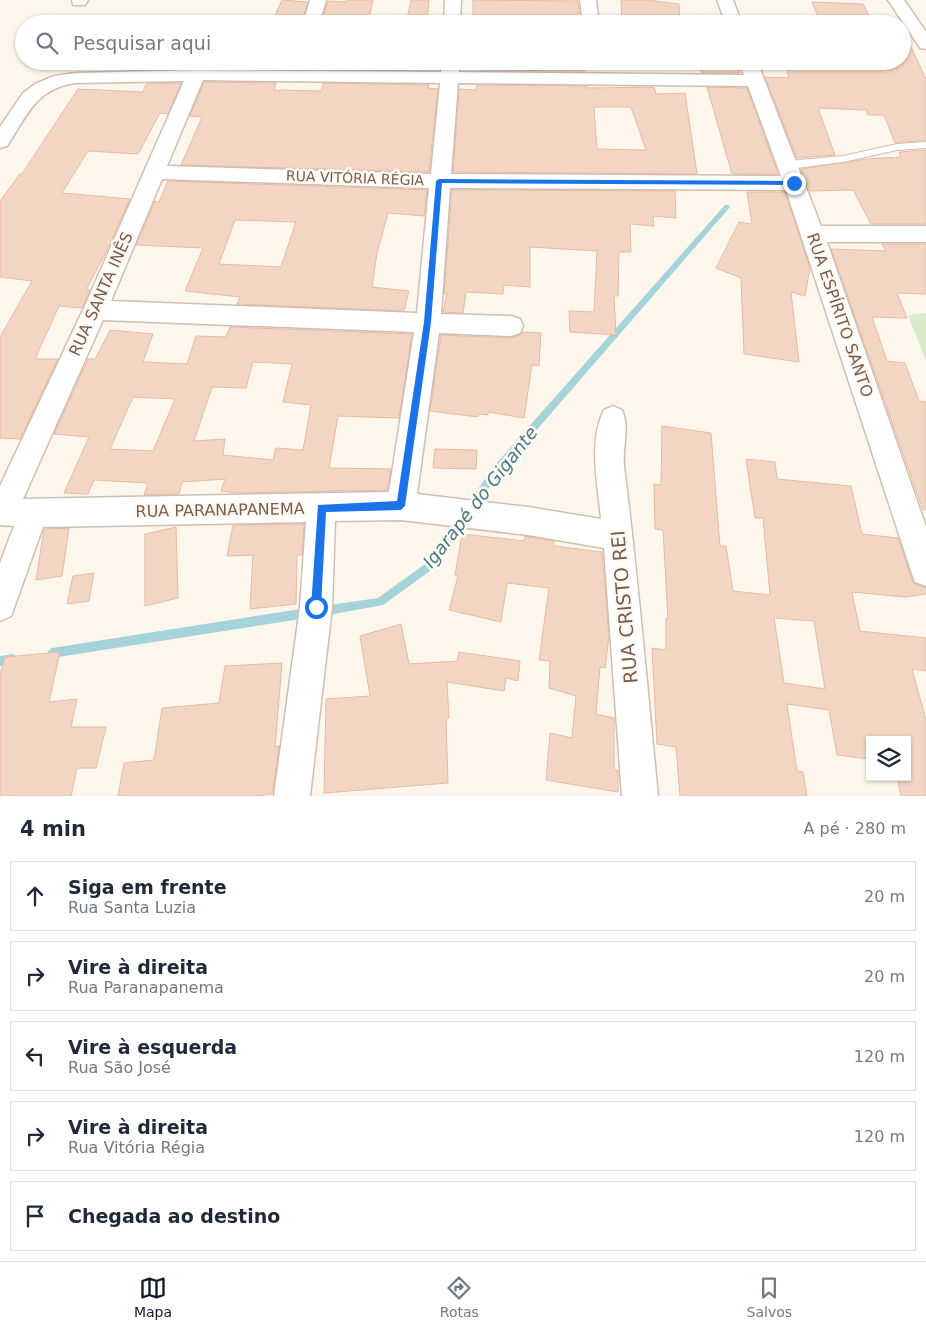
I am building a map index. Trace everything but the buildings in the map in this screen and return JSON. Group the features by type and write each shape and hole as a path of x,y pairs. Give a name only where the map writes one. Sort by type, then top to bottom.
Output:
{"street":[{"path":"314,15 318,0"},
{"path":"452,15 453,0"},
{"path":"588,0 590,15"},
{"path":"725,0 731,15"},
{"path":"896,0 910,15"},
{"path":"911,16 921,27 926,44"},
{"path":"0,142 30,97 40,88 54,81 76,78 196,75 270,70"},
{"path":"401,506 428,322 450,70"},
{"path":"597,70 752,71"},
{"name":"RUA ESPÍRITO SANTO","path":"752,71 813,234 926,571"},
{"name":"RUA SANTA INÊS","path":"1,511 95,310 196,75"},
{"name":"RUA VITÓRIA RÉGIA","path":"155,172 439,181 792,174"},
{"path":"813,234 926,234"},
{"path":"95,310 511,326"},
{"name":"RUA CRISTO REI","path":"613,418 609,457 618,536 640,796"},
{"name":"RUA PARANAPANEMA","path":"1,511 32,513 401,506 520,520 618,536"},
{"path":"292,796 316,607 321,508"},
{"path":"0,605 32,513"}],"lane":[{"path":"792,174 842,159 897,146 926,145"}],"green space":[{"path":"926,313 926,361 908,315"}],"waterway":[{"name":"Igarapé do Gigante","path":"470,508 498,468 727,207"},
{"name":"Igarapé do Gigante","path":"323,611 380,602 431,565 463,519"},
{"name":"Igarapé do Gigante","path":"52,653 307,613"},
{"name":"Igarapé do Gigante","path":"0,661 13,659"}],"route":[{"path":"316,607 321,508 401,506 428,322 439,181 794,183"}]}
